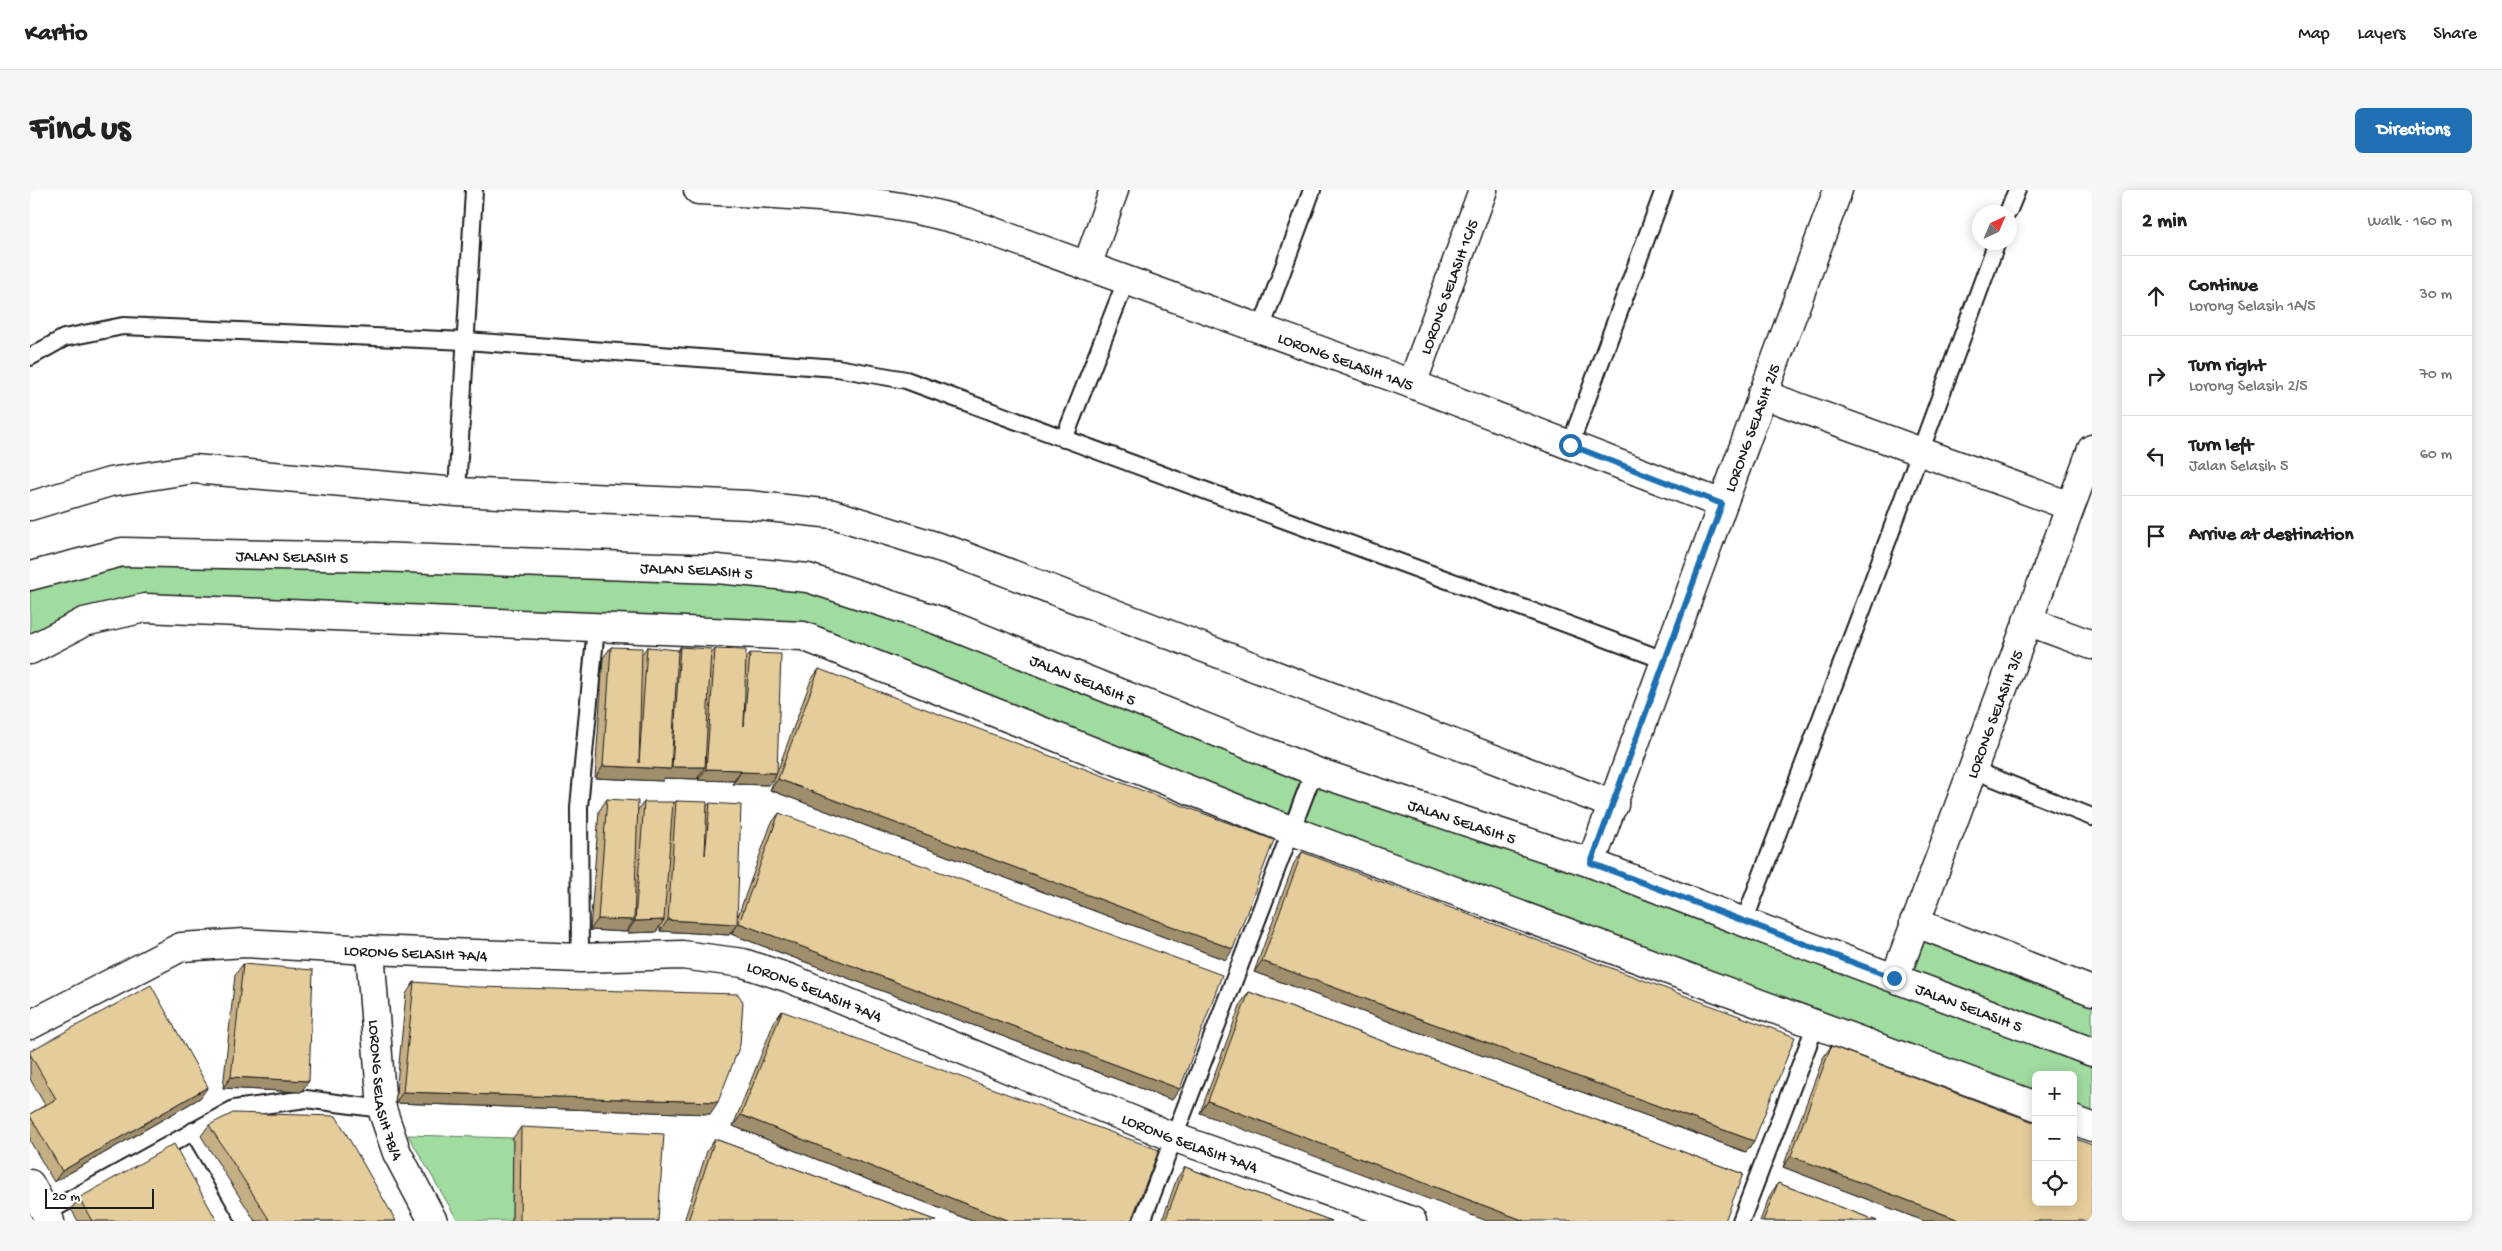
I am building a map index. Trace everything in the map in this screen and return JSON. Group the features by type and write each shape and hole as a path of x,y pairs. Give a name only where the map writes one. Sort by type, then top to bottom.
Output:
{"street":[{"name":"LORONG SELASIH 1A/5","path":"698,190 853,198 931,212 969,223 1412,384 1722,504"},
{"path":"1087,266 1114,190"},
{"name":"LORONG SELASIH 1C/5","path":"1412,384 1483,190"},
{"name":"LORONG SELASIH 2/5","path":"1591,863 1614,805 1664,660 1838,190"},
{"path":"1762,394 2070,506"},
{"name":"LORONG SELASIH 3/5","path":"1894,978 2092,448"},
{"path":"30,506 110,482 194,469 457,492 748,505 833,514 951,552 1614,805"},
{"name":"JALAN SELASIH 5","path":"30,576 122,552 376,557 707,568 808,578 937,620 1314,771 1591,863 2092,1052"},
{"path":"30,650 84,622 145,608 803,636 1290,830 2032,1105"},
{"path":"2027,622 2092,645"},
{"path":"1914,922 2092,991"},
{"name":"LORONG SELASIH 7A/4","path":"30,1025 181,947 245,943 580,958 682,955 743,963 789,978 1173,1137 1412,1221"},
{"name":"LORONG SELASIH 7B/4","path":"370,950 382,1109 397,1153 422,1204 433,1221"},
{"path":"2077,1121 2092,1127"},
{"path":"30,1184 48,1217"}],"lane":[{"path":"457,492 474,190"},
{"path":"1261,329 1312,190"},
{"path":"1570,445 1664,190"},
{"path":"2011,205 2017,190"},
{"path":"1744,922 1994,250"},
{"path":"1064,439 1126,281"},
{"path":"30,357 64,338 123,326 466,341 836,368 906,380 1664,660"},
{"path":"580,958 579,807 596,627"},
{"path":"1972,769 2092,816"},
{"path":"1142,1221 1314,771"},
{"path":"1741,1221 1816,1024"},
{"path":"48,1217 193,1131 234,1109 306,1099 382,1109"},
{"path":"193,1131 246,1221"}],"green space":[{"path":"122,552 808,578 1894,978 1914,922 2092,991 2092,1127 2077,1121 2077,1071 2032,1071 2032,1104 803,636 145,608 30,650 30,576"},
{"path":"408,1135 513,1138 512,1221 458,1221"}],"building":[{"path":"611,647 642,648 639,763 647,647 678,650 671,769 603,766"},
{"path":"680,647 711,649 705,767 672,767"},
{"path":"715,649 746,650 744,726 750,653 781,654 777,773 706,769"},
{"path":"819,669 1274,840 1233,949 778,779"},
{"path":"607,799 638,801 634,920 598,919"},
{"path":"676,801 707,802 705,855 710,803 741,805 737,924 668,920"},
{"path":"644,802 673,802 664,920 635,921"},
{"path":"779,813 1222,975 1180,1089 739,923"},
{"path":"1302,852 1795,1037 1754,1141 1262,961"},
{"path":"243,964 313,970 309,1081 231,1077"},
{"path":"414,982 477,987 738,994 743,1002 740,1045 718,1102 403,1092"},
{"path":"151,985 208,1087 62,1171 30,1116 30,1114 56,1099 30,1051"},
{"path":"1249,992 1743,1174 1725,1221 1525,1221 1208,1101"},
{"path":"782,1011 1159,1150 1131,1221 1009,1221 741,1115"},
{"path":"1831,1046 2032,1121 2032,1206 2077,1206 2077,1139 2092,1145 2092,1221 1962,1221 1791,1156"},
{"path":"233,1113 336,1116 396,1221 270,1221 209,1125"},
{"path":"521,1127 664,1134 658,1221 520,1221"},
{"path":"715,1139 937,1221 688,1221"},
{"path":"174,1144 217,1221 92,1221 79,1198"},
{"path":"1185,1167 1332,1221 1165,1221"},
{"path":"1778,1183 1877,1221 1763,1221"}],"route":[{"path":"1570,445 1722,504 1664,660 1614,805 1591,863 1894,978"}]}
